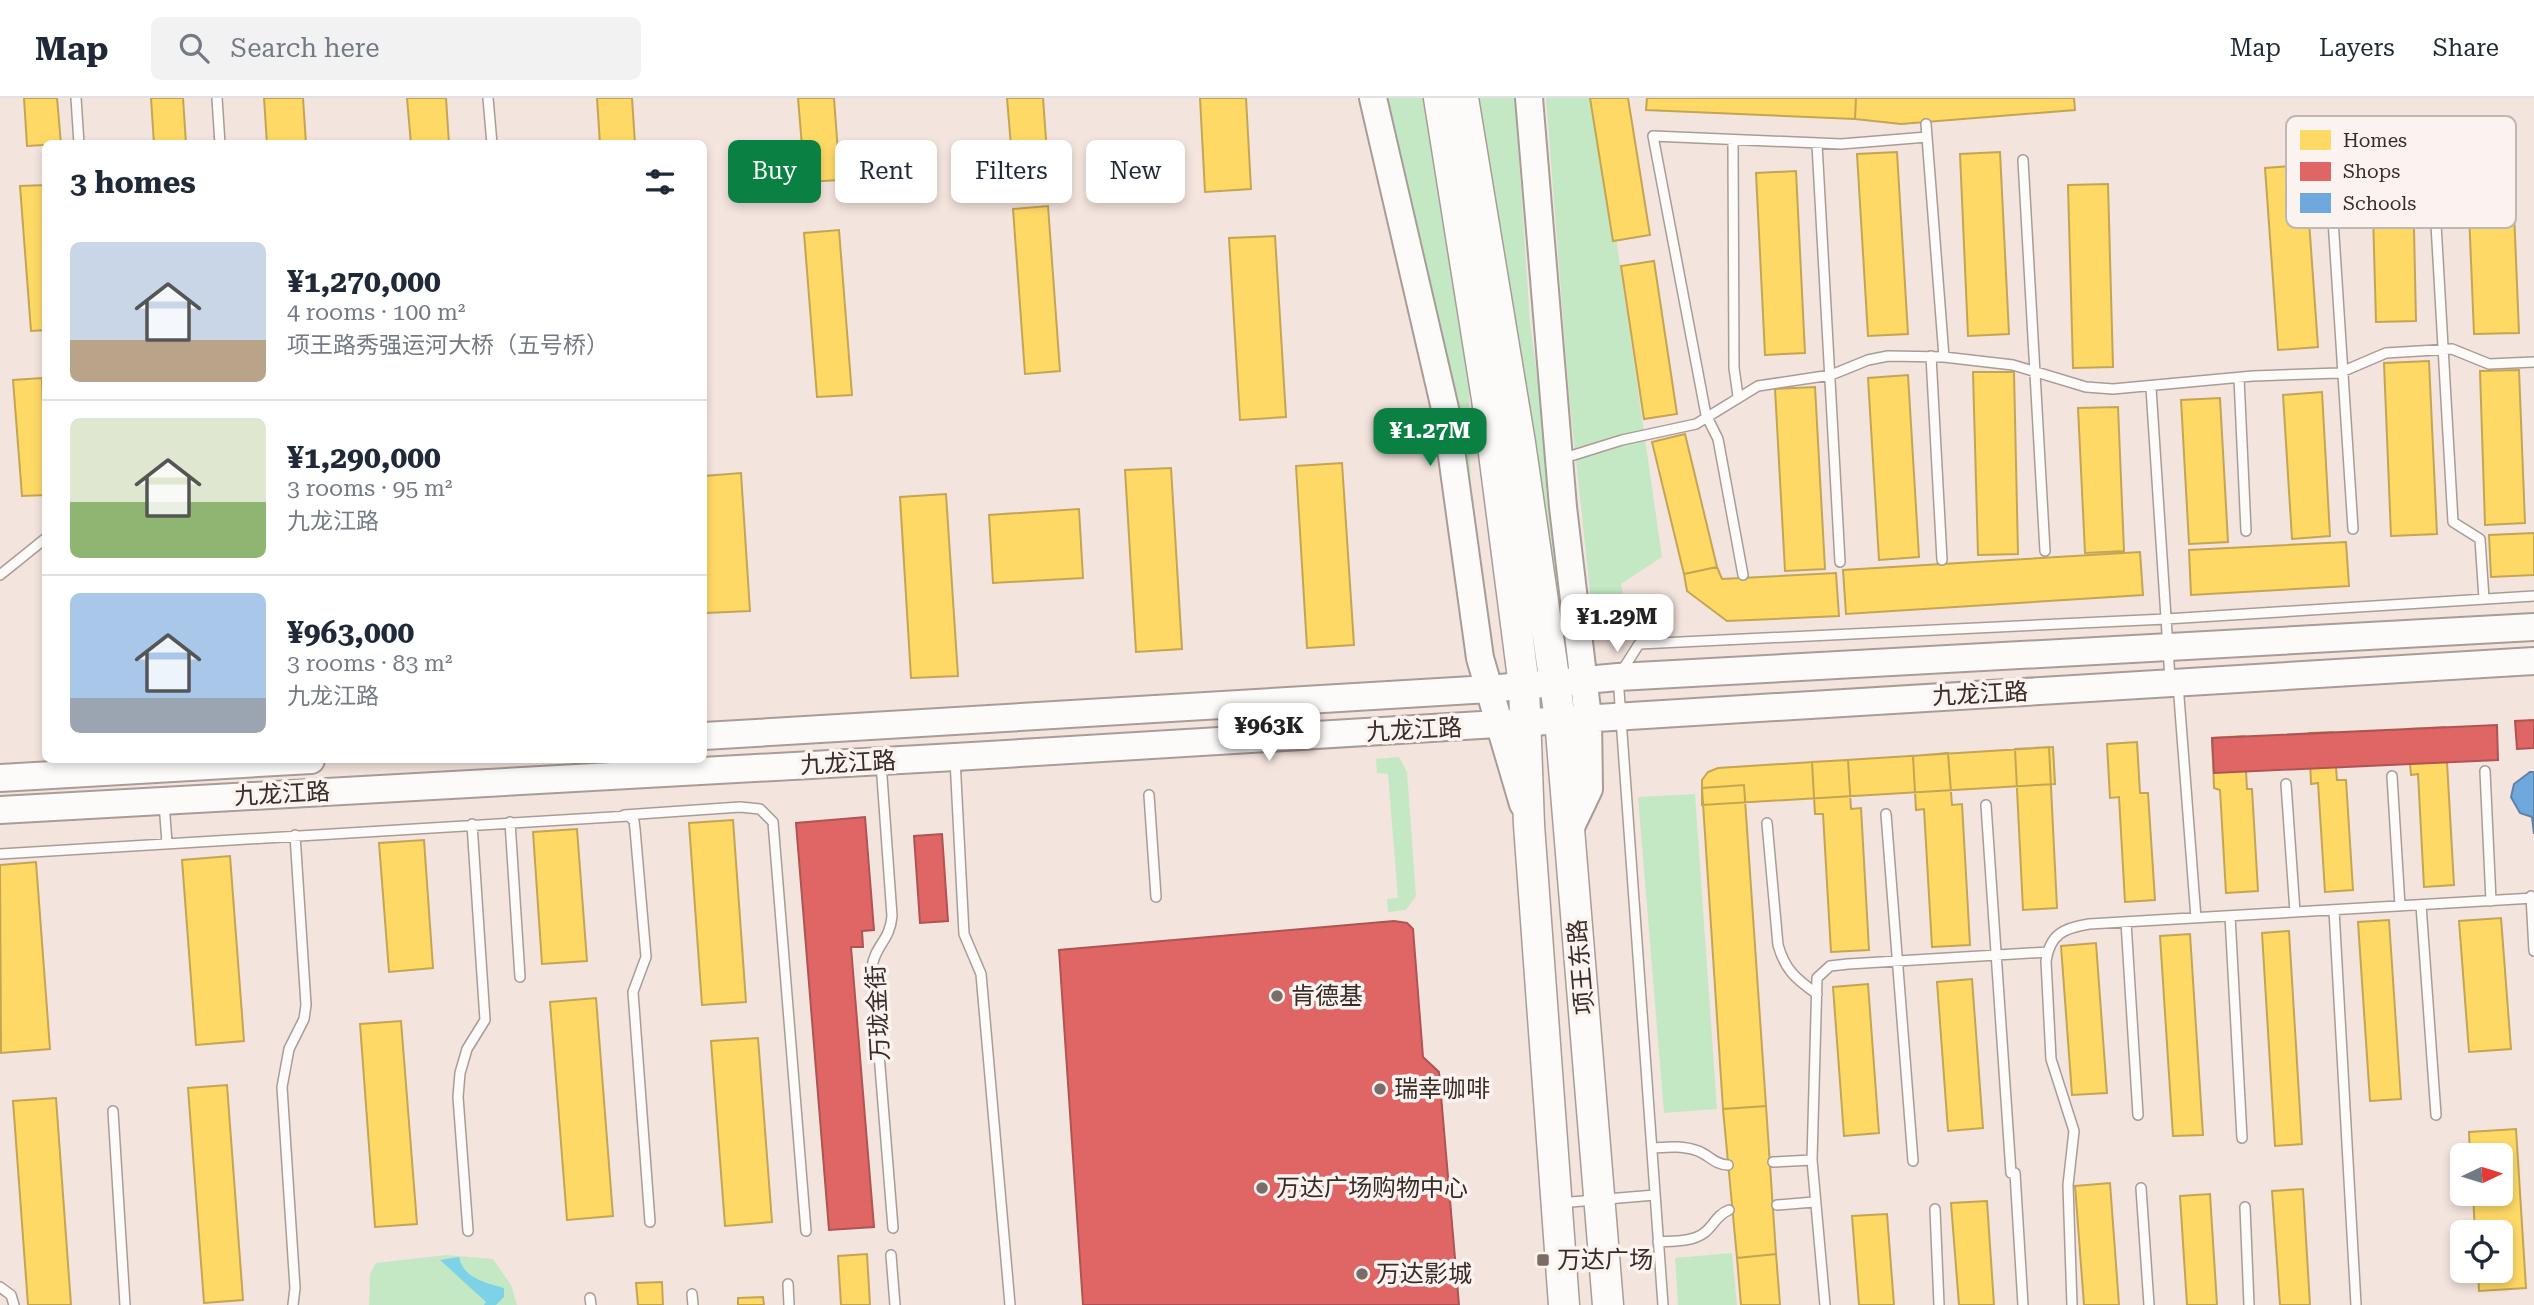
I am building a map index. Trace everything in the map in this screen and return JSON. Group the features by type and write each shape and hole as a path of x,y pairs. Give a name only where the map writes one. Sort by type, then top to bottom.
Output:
{"main road":[{"name":"项王东路","path":"1439,98 1487,399 1524,687 1512,724 1529,825 1564,1305"},
{"name":"项王东路","path":"1463,98 1548,631 1570,681 1574,719 1570,828 1608,1305"}],"street":[{"path":"1373,98 1446,413 1474,630 1489,690 1512,724"},
{"path":"1529,98 1559,459 1570,681"},
{"name":"九龙江路","path":"707,736 1489,690 1618,677 2534,627"},
{"name":"九龙江路","path":"0,810 956,757 2534,660"},
{"name":"九龙江路","path":"0,778 259,763"}],"lane":[{"path":"76,98 79,140"},
{"path":"217,98 220,140"},
{"path":"488,98 492,140"},
{"path":"1926,124 1944,356"},
{"path":"1743,575 1718,439 1706,415 1653,136 1817,144 1927,137"},
{"path":"1733,141 1734,368 1738,396"},
{"path":"1817,144 1840,562"},
{"path":"2023,160 2045,551"},
{"path":"2334,228 2353,529"},
{"path":"2436,228 2453,522 2480,539 2484,599"},
{"path":"1559,459 1622,440 1696,424 1706,415 1758,386 1831,374 1868,360 1944,356 2035,371 2086,387 2151,388 2239,378 2343,372 2376,354 2443,349 2460,351 2489,364 2534,362"},
{"path":"1931,356 1942,560"},
{"path":"2239,378 2246,531"},
{"path":"2151,388 2167,647 2174,682 2196,918"},
{"path":"0,575 42,541"},
{"path":"1663,1305 1618,677 1639,644 2166,619 2534,596"},
{"path":"956,757 964,934 981,974 1010,1305"},
{"name":"万珑金街","path":"881,761 892,916 889,936 876,951 872,967 893,1228"},
{"path":"2485,771 2491,901"},
{"path":"2392,776 2400,906"},
{"path":"2286,784 2295,912"},
{"path":"1149,795 1156,897"},
{"path":"164,801 167,843"},
{"path":"1986,805 2023,1305"},
{"path":"0,854 740,807 760,809 773,822 806,1231"},
{"path":"1886,814 1913,1161"},
{"path":"617,816 629,816 634,821 642,906 646,957 633,992 650,1222"},
{"path":"510,822 520,977"},
{"path":"1767,823 1778,945 1783,963 1790,975 1817,995"},
{"path":"468,1231 458,1097 467,1049 485,1020 472,824"},
{"path":"293,1305 295,1288 282,1087 289,1049 304,1019 306,1005 295,835"},
{"path":"2072,1305 2068,1185 2074,1131 2051,1059 2048,952 2055,936 2067,928 2126,922 2532,898 2534,951"},
{"path":"2421,905 2436,1115"},
{"path":"2334,910 2356,1305"},
{"path":"2230,916 2242,1138"},
{"path":"2126,922 2138,1115"},
{"path":"1825,1305 1812,1160 1817,978 1830,966 2048,952"},
{"path":"113,1111 125,1305"},
{"path":"1652,1148 1683,1146 1699,1151 1718,1165 1728,1165"},
{"path":"1773,1162 1812,1160"},
{"path":"2141,1188 2149,1305"},
{"path":"1557,1203 1655,1195"},
{"path":"1777,1205 1814,1202"},
{"path":"2245,1207 2249,1305"},
{"path":"1935,1209 1939,1305"},
{"path":"1658,1242 1687,1240 1704,1234 1720,1214 1729,1210"},
{"path":"891,1255 895,1305"},
{"path":"788,1284 789,1305"},
{"path":"0,1287 11,1295 14,1305"},
{"path":"692,1294 692,1305"}],"green space":[{"path":"1384,98 1424,98 1462,322 1469,387 1471,508"},
{"path":"1479,98 1515,98 1530,322 1568,608 1567,617 1561,620 1557,618"},
{"path":"1546,98 1596,98 1662,557 1621,584 1625,603 1618,614 1608,617 1597,613 1591,601 1569,395"},
{"path":"1399,757 1407,772 1416,896 1406,910 1388,912 1387,899 1398,898 1388,774 1377,773 1376,759"},
{"path":"1695,794 1717,1109 1664,1113 1638,797"},
{"path":"1732,1253 1737,1305 1678,1305 1675,1258"},
{"path":"446,1255 493,1259 511,1285 517,1305 369,1305 370,1274 376,1263"}],"water":[{"path":"459,1257 470,1275 504,1288 504,1297 496,1305 484,1305 486,1302 440,1260"}],"building: Homes":[{"path":"24,98 57,98 61,140 42,140 42,145 27,146"},
{"path":"151,98 183,98 186,140 154,140"},
{"path":"264,98 303,98 306,140 267,140"},
{"path":"407,98 446,98 449,140 411,140"},
{"path":"597,98 632,98 635,140 600,140"},
{"path":"798,98 834,98 837,140 835,180 821,181 821,140 802,140"},
{"path":"1007,98 1043,98 1046,140 1010,140"},
{"path":"1200,98 1246,98 1251,189 1205,192"},
{"path":"1590,98 1628,98 1650,235 1613,241"},
{"path":"1647,98 2074,98 2075,110 1901,124 1855,119 1646,110"},
{"path":"1647,98 1856,98 1855,119 1646,110"},
{"path":"1897,152 1908,334 1868,336 1857,154"},
{"path":"2000,152 2009,334 1968,336 1960,154"},
{"path":"2286,166 2286,228 2310,228 2318,347 2278,350 2265,168"},
{"path":"1796,171 1805,353 1765,355 1756,173"},
{"path":"2108,184 2113,367 2073,368 2068,185"},
{"path":"42,185 42,330 31,331 20,186"},
{"path":"1048,206 1060,371 1025,374 1013,209"},
{"path":"2373,228 2414,228 2416,321 2376,322"},
{"path":"2470,228 2515,228 2519,333 2474,334"},
{"path":"839,230 852,395 817,397 804,233"},
{"path":"1275,236 1286,417 1240,420 1229,238"},
{"path":"1654,261 1677,414 1644,419 1621,266"},
{"path":"2429,361 2437,534 2391,536 2384,363"},
{"path":"2519,370 2525,523 2485,525 2480,371"},
{"path":"1973,372 2014,372 2018,554 1978,555"},
{"path":"1908,375 1919,557 1879,560 1868,378"},
{"path":"42,378 42,495 22,496 13,380"},
{"path":"1815,387 1825,569 1785,571 1775,389"},
{"path":"2322,392 2330,536 2292,539 2283,395"},
{"path":"2220,398 2228,542 2189,544 2181,400"},
{"path":"2118,407 2124,551 2085,553 2078,408"},
{"path":"1685,434 1717,567 1684,574 1652,442"},
{"path":"1342,463 1354,645 1307,648 1296,466"},
{"path":"1171,468 1182,649 1136,652 1125,470"},
{"path":"741,473 750,611 707,613 707,476"},
{"path":"946,494 958,676 911,678 900,497"},
{"path":"1079,509 1083,578 993,583 989,515"},
{"path":"2534,533 2534,575 2491,577 2489,535"},
{"path":"2346,542 2349,586 2191,595 2189,550"},
{"path":"2140,552 2143,595 1846,614 1843,570"},
{"path":"1717,567 1722,579 1836,573 1839,616 1727,621 1687,591 1684,574"},
{"path":"2445,727 2454,885 2424,887 2418,774 2411,775 2407,729"},
{"path":"2333,732 2337,780 2346,780 2353,890 2325,892 2318,783 2311,784 2309,733"},
{"path":"2244,736 2247,789 2252,789 2258,891 2226,893 2220,790 2214,788 2212,738"},
{"path":"2137,742 2140,793 2148,793 2155,900 2125,902 2119,797 2110,798 2107,744"},
{"path":"2049,747 2057,908 2023,910 2015,749"},
{"path":"2053,747 2055,784 1702,805 1702,780 1708,772 1718,768"},
{"path":"1948,753 1952,805 1962,804 1970,945 1932,947 1924,809 1916,810 1913,756"},
{"path":"1848,760 1851,809 1861,808 1869,950 1831,952 1823,814 1815,814 1812,762"},
{"path":"1744,785 1766,1106 1723,1109 1702,788"},
{"path":"733,820 746,1002 702,1005 689,823"},
{"path":"577,829 587,961 542,964 533,832"},
{"path":"424,840 433,968 389,972 379,843"},
{"path":"230,856 244,1041 196,1045 182,860"},
{"path":"36,862 50,1049 1,1053 0,865"},
{"path":"2501,918 2511,1049 2469,1052 2459,921"},
{"path":"2389,920 2401,1099 2370,1101 2358,922"},
{"path":"2289,931 2302,1144 2275,1146 2262,933"},
{"path":"2190,934 2203,1135 2173,1136 2160,936"},
{"path":"2096,943 2107,1093 2072,1095 2061,946"},
{"path":"1972,979 1983,1128 1948,1131 1937,982"},
{"path":"1868,984 1879,1133 1844,1136 1833,987"},
{"path":"596,998 613,1216 567,1220 550,1002"},
{"path":"401,1021 417,1224 375,1227 360,1024"},
{"path":"758,1038 772,1222 725,1226 711,1041"},
{"path":"227,1085 243,1300 204,1303 188,1088"},
{"path":"56,1098 71,1305 28,1305 13,1101"},
{"path":"1766,1106 1776,1254 1737,1258 1723,1109"},
{"path":"2516,1129 2526,1288 2479,1291 2479,1283 2513,1283 2513,1220 2474,1220 2474,1206 2513,1206 2513,1143 2469,1143 2469,1132"},
{"path":"2110,1183 2119,1305 2084,1305 2075,1186"},
{"path":"2303,1189 2310,1305 2280,1305 2272,1191"},
{"path":"2210,1194 2217,1305 2187,1305 2180,1196"},
{"path":"1987,1201 1994,1305 1959,1305 1951,1203"},
{"path":"1887,1214 1894,1305 1859,1305 1852,1216"},
{"path":"867,1254 870,1305 841,1305 838,1256"},
{"path":"1776,1254 1780,1305 1741,1305 1737,1258"},
{"path":"662,1282 663,1305 638,1305 636,1283"},
{"path":"763,1297 764,1305 738,1305 738,1298"}],"building: Shops":[{"path":"2534,720 2534,748 2517,749 2515,721"},
{"path":"2497,725 2498,760 2214,773 2212,738"},
{"path":"865,817 874,930 862,931 863,947 851,947 874,1227 829,1230 796,823"},
{"path":"942,834 948,921 920,923 914,836"},
{"name":"万达广场购物中心","path":"1394,921 1407,923 1413,929 1423,1057 1439,1072 1459,1305 1083,1305 1059,950"}],"building: Schools":[{"path":"2534,772 2534,834 2532,817 2520,813 2511,797 2514,784"}],"place":[{"name":"肯德基","path":"1277,996"},
{"name":"瑞幸咖啡","path":"1380,1089"},
{"name":"万达广场购物中心","path":"1262,1188"},
{"name":"万达广场","path":"1543,1260"},
{"name":"万达影城","path":"1362,1274"}]}
